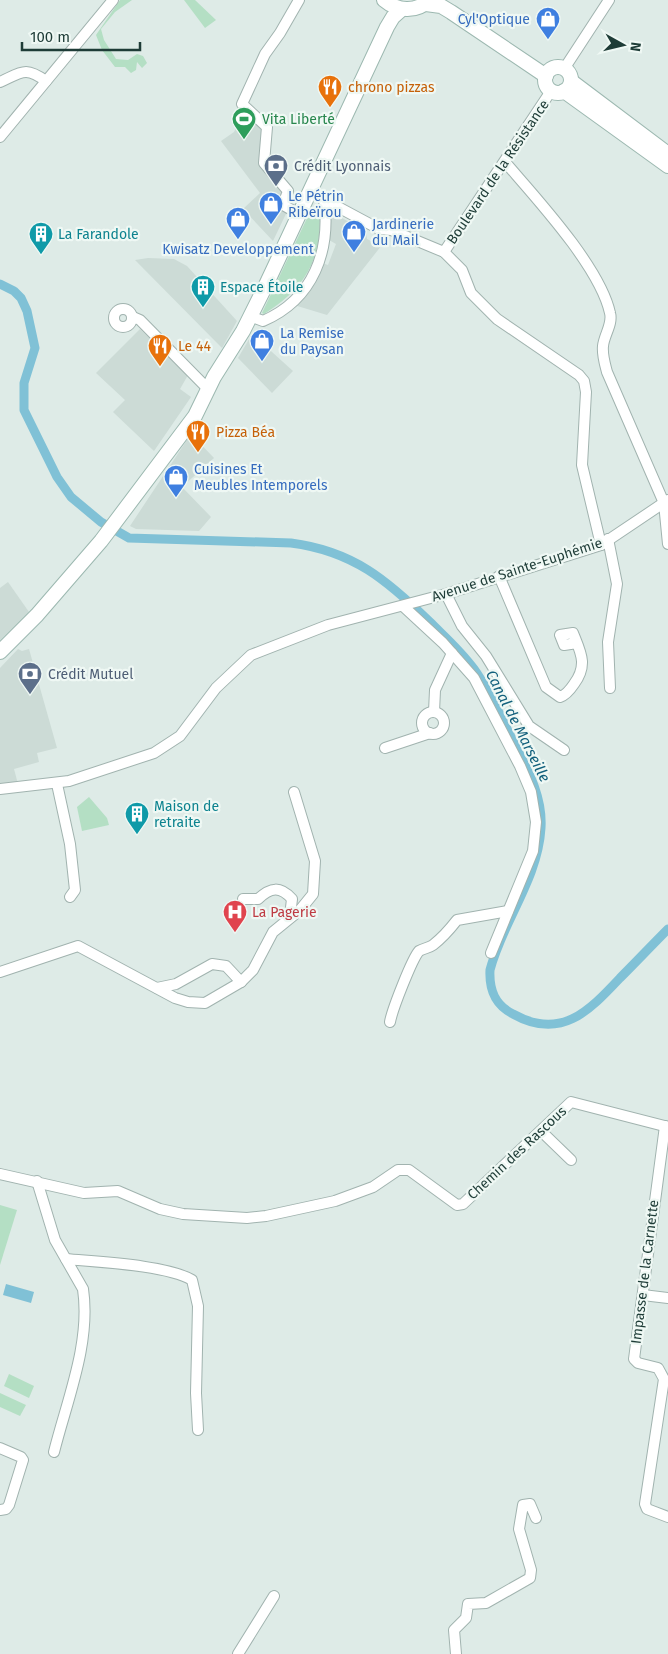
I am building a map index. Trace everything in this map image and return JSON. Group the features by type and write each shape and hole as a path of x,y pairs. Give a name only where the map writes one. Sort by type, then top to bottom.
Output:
{"street":[{"path":"0,137 113,0"},
{"path":"299,0 280,33 265,54 242,104 267,127 264,162 288,191 283,205 299,214"},
{"path":"450,0 558,80 668,166"},
{"name":"Boulevard de la Résistance","path":"444,252 505,162 609,0"},
{"path":"385,1 402,9 414,9 427,2 442,6 558,80 668,154"},
{"path":"378,46 387,15 385,1"},
{"path":"0,652 72,576 110,529 193,419 210,388 221,375 310,192 378,46 393,17 402,9"},
{"path":"0,82 25,71 32,71 46,81"},
{"path":"505,162 555,221 594,276 606,300 611,315 602,354 607,372 666,502 668,544"},
{"path":"310,192 379,229 391,230 444,252 462,270 471,293 497,319 572,368 584,381 586,400 582,465 617,584 608,642 610,688"},
{"path":"250,316 263,321 272,317 296,298 313,276 322,257 325,241 324,199"},
{"path":"132,320 140,320 210,388"},
{"name":"Avenue de Sainte-Euphémie","path":"0,789 57,784 128,763 168,745 180,736 216,688 251,655 328,625 446,594 604,542 666,502"},
{"path":"499,576 518,625 546,687 560,697 571,689 582,670 583,663 577,643"},
{"path":"446,594 462,626 486,656 529,726 564,750"},
{"path":"408,605 474,678 520,766 532,798 536,822 534,846 491,953"},
{"path":"0,660 22,636 28,624"},
{"path":"434,712 435,690 452,652"},
{"path":"385,748 440,731 444,724 440,714 434,712 427,714 423,719 423,726 430,733"},
{"path":"57,784 70,844 75,890 70,897"},
{"path":"0,972 78,946 175,998 188,1002 205,1003 241,982 253,970 273,932 290,916 300,910 313,894 315,861 294,792"},
{"path":"243,899 258,899 265,892 276,889 285,891 292,899 290,916"},
{"path":"390,1022 396,1000 402,991 417,953 434,945 457,920 508,911"},
{"path":"157,988 176,984 212,964 219,964 232,969 241,982"},
{"name":"Chemin des Rascous","path":"0,1174 84,1193 118,1191 160,1209 183,1214 247,1218 266,1216 335,1201 373,1187 398,1170 408,1170 457,1205 462,1204 571,1102 666,1127"},
{"name":"Impasse de la Carnette","path":"666,1127 654,1198 634,1359 638,1363 658,1368 664,1379 646,1504 647,1509 668,1517"},
{"path":"541,1132 571,1160"},
{"path":"37,1181 55,1240 83,1289 82,1342 54,1452"},
{"path":"66,1259 150,1269 185,1276 192,1280 198,1306 196,1393 198,1430"},
{"path":"643,1295 668,1298"},
{"path":"0,1448 21,1457 22,1460 9,1505 6,1509 0,1510"},
{"path":"456,1654 454,1630 466,1618 468,1604 486,1603 530,1578 531,1570 519,1529 523,1505 530,1504 536,1518"},
{"path":"238,1654 251,1630 274,1596"}],"shaded area":[{"path":"247,104 270,126 268,163 295,195 273,241 243,209 260,193 221,141 234,132"},
{"name":"Jardinerie du Mail","path":"330,211 366,232 367,239 371,241 376,237 385,241 327,315 294,305 322,263 328,265 336,244 329,240"},
{"path":"148,258 174,259 187,266 237,321 222,348 135,260"},
{"path":"140,329 188,375 180,389 191,397 154,451 113,412 125,400 96,373"},
{"name":"La Remise du Paysan","path":"252,334 293,371 272,393 238,358"},
{"path":"191,434 214,458 182,487 211,517 199,531 136,529 130,526"},
{"path":"8,582 29,612 0,643 0,588"},
{"path":"18,649 22,651 29,649 57,748 37,753 39,762 14,769 18,784 0,784 0,668"}],"green space":[{"path":"120,0 132,0 115,12 101,29 104,40 116,59 128,60 137,54 143,56 147,63 142,68 137,62 136,70 131,73 125,67 115,67 102,50 96,35"},
{"path":"184,0 195,0 216,20 205,28"},
{"path":"309,214 320,219 317,249 312,263 306,274 289,295 264,314 262,313"},
{"path":"89,797 107,818 109,825 82,831 77,807"},
{"path":"0,1205 17,1210 0,1265"},
{"path":"9,1374 34,1386 29,1398 4,1386"},
{"path":"0,1393 26,1405 20,1416 0,1407"}],"water":[{"path":"6,1284 34,1292 31,1303 3,1295"}],"waterway":[{"name":"Canal de Marseille","path":"0,284 14,291 21,298 27,311 35,348 24,383 24,410 57,477 71,497 101,522 129,538 291,543 313,547 351,560 399,593 453,644 474,669 485,685 528,771 536,793 541,816 541,828 534,865 503,934 490,970 492,990 502,1006 530,1022 560,1023 573,1018 597,1001 668,929"}],"place":[{"name":"Cyl'Optique","path":"548,40"},
{"name":"chrono pizzas","path":"330,108"},
{"name":"Vita Liberté","path":"244,140"},
{"name":"Crédit Lyonnais","path":"276,187"},
{"name":"Le Pétrin Ribeïrou","path":"271,225"},
{"name":"Kwisatz Developpement","path":"238,240"},
{"name":"Jardinerie du Mail","path":"354,253"},
{"name":"La Farandole","path":"41,255"},
{"name":"Espace Étoile","path":"203,308"},
{"name":"La Remise du Paysan","path":"262,362"},
{"name":"Le 44","path":"160,367"},
{"name":"Pizza Béa","path":"198,453"},
{"name":"Cuisines Et Meubles Intemporels","path":"176,498"},
{"name":"Crédit Mutuel","path":"30,695"},
{"name":"Maison de retraite","path":"137,835"},
{"name":"La Pagerie","path":"235,933"}]}
